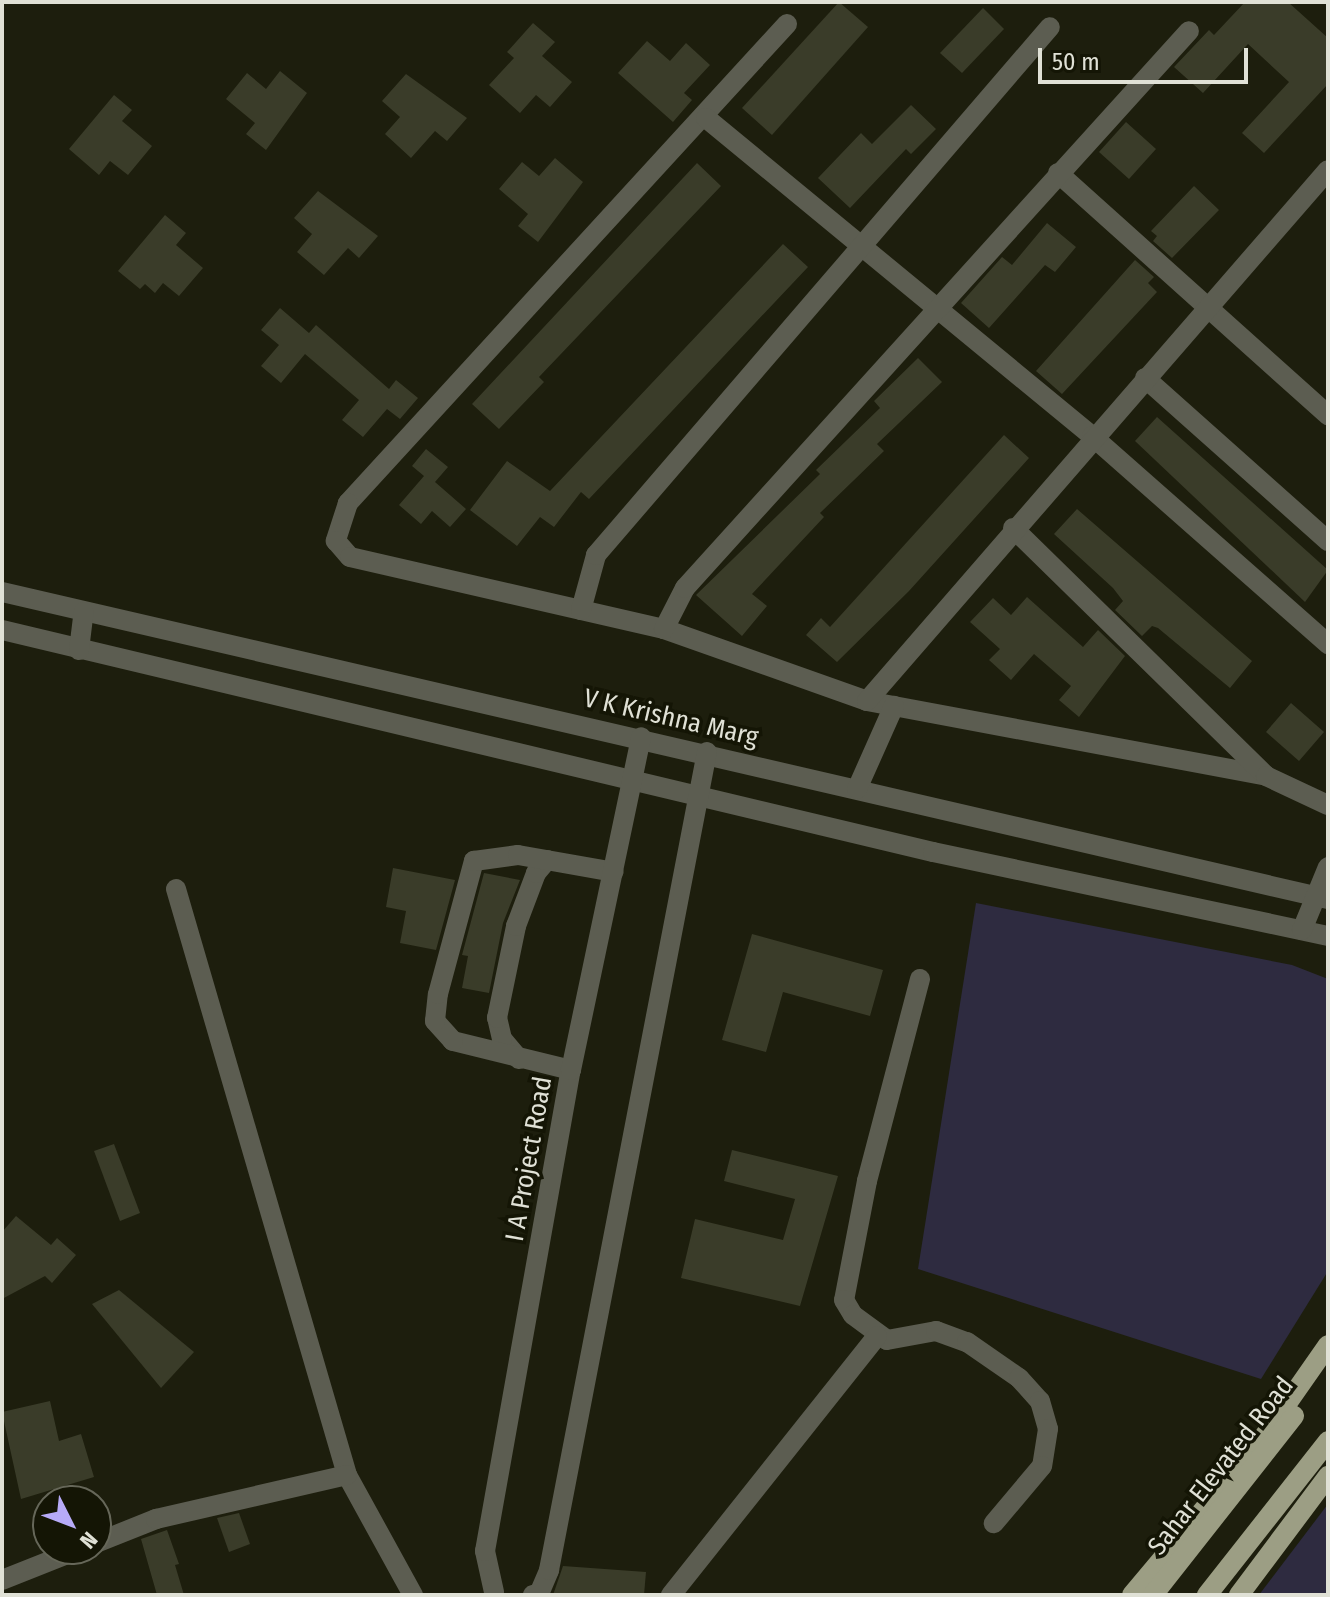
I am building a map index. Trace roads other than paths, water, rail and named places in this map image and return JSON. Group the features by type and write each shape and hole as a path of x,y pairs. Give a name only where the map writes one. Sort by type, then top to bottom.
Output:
{"main road":[{"path":"1132,1595 1258,1445 1328,1345"},
{"name":"Sahar Elevated Road","path":"1153,1595 1269,1454 1328,1367"},
{"path":"1207,1595 1328,1441"},
{"path":"1239,1595 1328,1476"}],"street":[{"path":"787,24 706,118 348,503 336,541 350,557 664,629 867,701 1266,776 1328,805"},
{"path":"581,610 596,555 860,244 1050,27"},
{"path":"664,629 685,588 935,307 1189,31"},
{"path":"706,118 1092,436 1328,644"},
{"path":"867,701 1092,436 1207,311 1328,170"},
{"path":"1058,173 1207,311 1328,415"},
{"path":"1145,378 1328,541"},
{"path":"1013,528 1266,776"},
{"name":"V K Krishna Marg","path":"2,592 707,752 1321,898"},
{"path":"79,650 84,612"},
{"path":"2,630 633,781 1328,936"},
{"path":"857,789 894,706"},
{"name":"I A Project Road","path":"495,1594 485,1551 571,1070 641,737"},
{"path":"537,1595 549,1570 707,752"},
{"path":"571,1070 483,1052 443,1034 435,1021 438,994 474,861 518,855 614,872"},
{"path":"524,1060 502,1039 497,1018 516,926 536,873 547,860"},
{"path":"1302,930 1321,898 1328,867"},
{"path":"176,889 347,1475 413,1595"},
{"path":"920,979 867,1181 844,1300 877,1336 887,1340 936,1331 967,1342 1019,1378 1040,1401 1048,1429 1042,1466 994,1523"},
{"path":"671,1595 877,1336"},
{"path":"112,1537 156,1519 347,1475"},
{"path":"2,1580 40,1565"}]}
